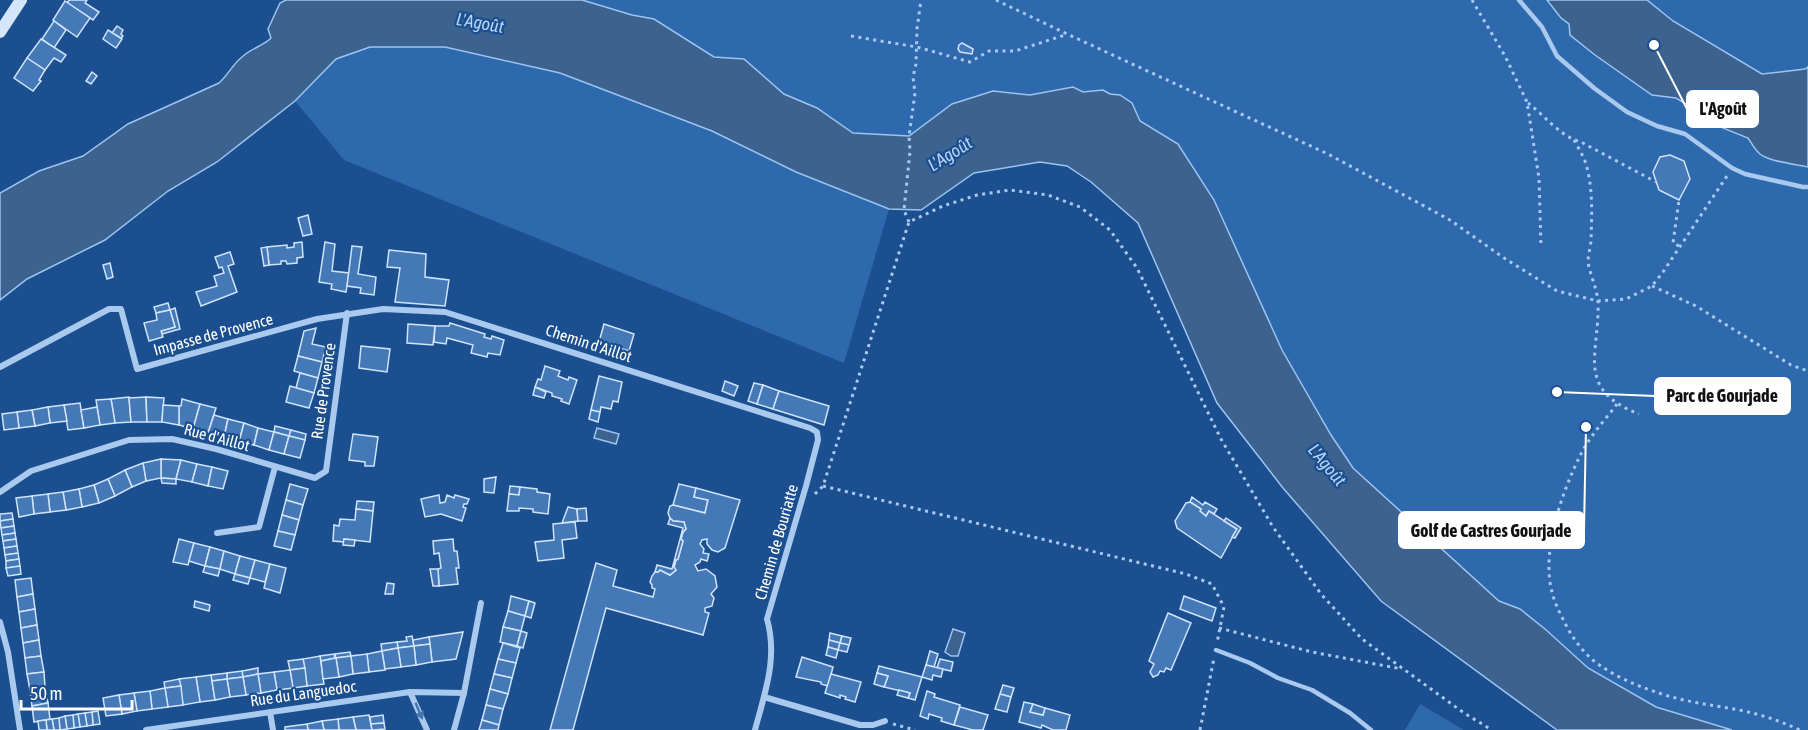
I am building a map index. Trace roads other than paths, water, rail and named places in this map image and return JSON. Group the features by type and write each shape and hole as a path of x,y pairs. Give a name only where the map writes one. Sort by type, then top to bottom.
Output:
{"main road":[{"path":"0,32 21,0"}],"street":[{"name":"Impasse de Provence","path":"0,367 109,309 121,309 137,369 317,319 347,313"},
{"name":"Chemin d'Aillot","path":"347,313 383,309 445,312 817,432"},
{"name":"Rue de Provence","path":"326,471 347,313"},
{"name":"Chemin de Bouriatte","path":"755,730 772,659 767,619 818,440 817,432"},
{"name":"Rue d'Aillot","path":"0,492 31,471 129,440 172,439 216,449 315,478 326,471"},
{"path":"217,533 259,527 275,467"},
{"path":"454,730 464,693 481,603"},
{"path":"0,622 8,652 20,730"},
{"path":"0,654 8,652"},
{"path":"410,692 427,730"},
{"name":"Rue du Languedoc","path":"146,730 410,692 464,693"},
{"path":"764,697 860,725 885,722"},
{"path":"270,712 273,730"}],"lane":[{"path":"1519,0 1542,27 1557,56 1594,88 1627,112 1657,126 1685,134 1744,174 1808,187"},
{"path":"1216,650 1250,663 1278,678 1312,690 1350,713 1371,730"}],"water":[{"path":"286,0 582,0 654,19 714,57 744,59 784,94 817,108 853,133 909,136 952,104 993,91 1030,95 1073,87 1083,92 1103,90 1110,94 1120,95 1132,103 1140,121 1178,144 1214,200 1282,350 1331,435 1353,468 1499,601 1520,609 1588,668 1656,707 1732,730 1557,730 1381,601 1283,488 1217,403 1138,223 1091,182 1067,166 1040,162 974,173 921,210 889,209 796,172 712,131 560,73 445,47 370,47 336,59 295,101 217,162 168,191 105,240 27,279 0,300 0,193 39,171 83,156 128,124 219,83 245,54 271,38 268,29 280,3"},
{"path":"1547,0 1647,0 1673,21 1762,74 1808,67 1808,167 1764,157 1748,138 1703,120 1696,110 1676,98 1652,95 1570,35 1569,24 1561,18"},
{"path":"597,428 619,434 616,444 594,438"},
{"path":"953,629 965,633 958,656 951,656 945,652"}],"place":[{"name":"L'Agoût","path":"1654,45"},
{"name":"Parc de Gourjade","path":"1557,392"},
{"name":"Golf de Castres Gourjade","path":"1586,427"}]}
